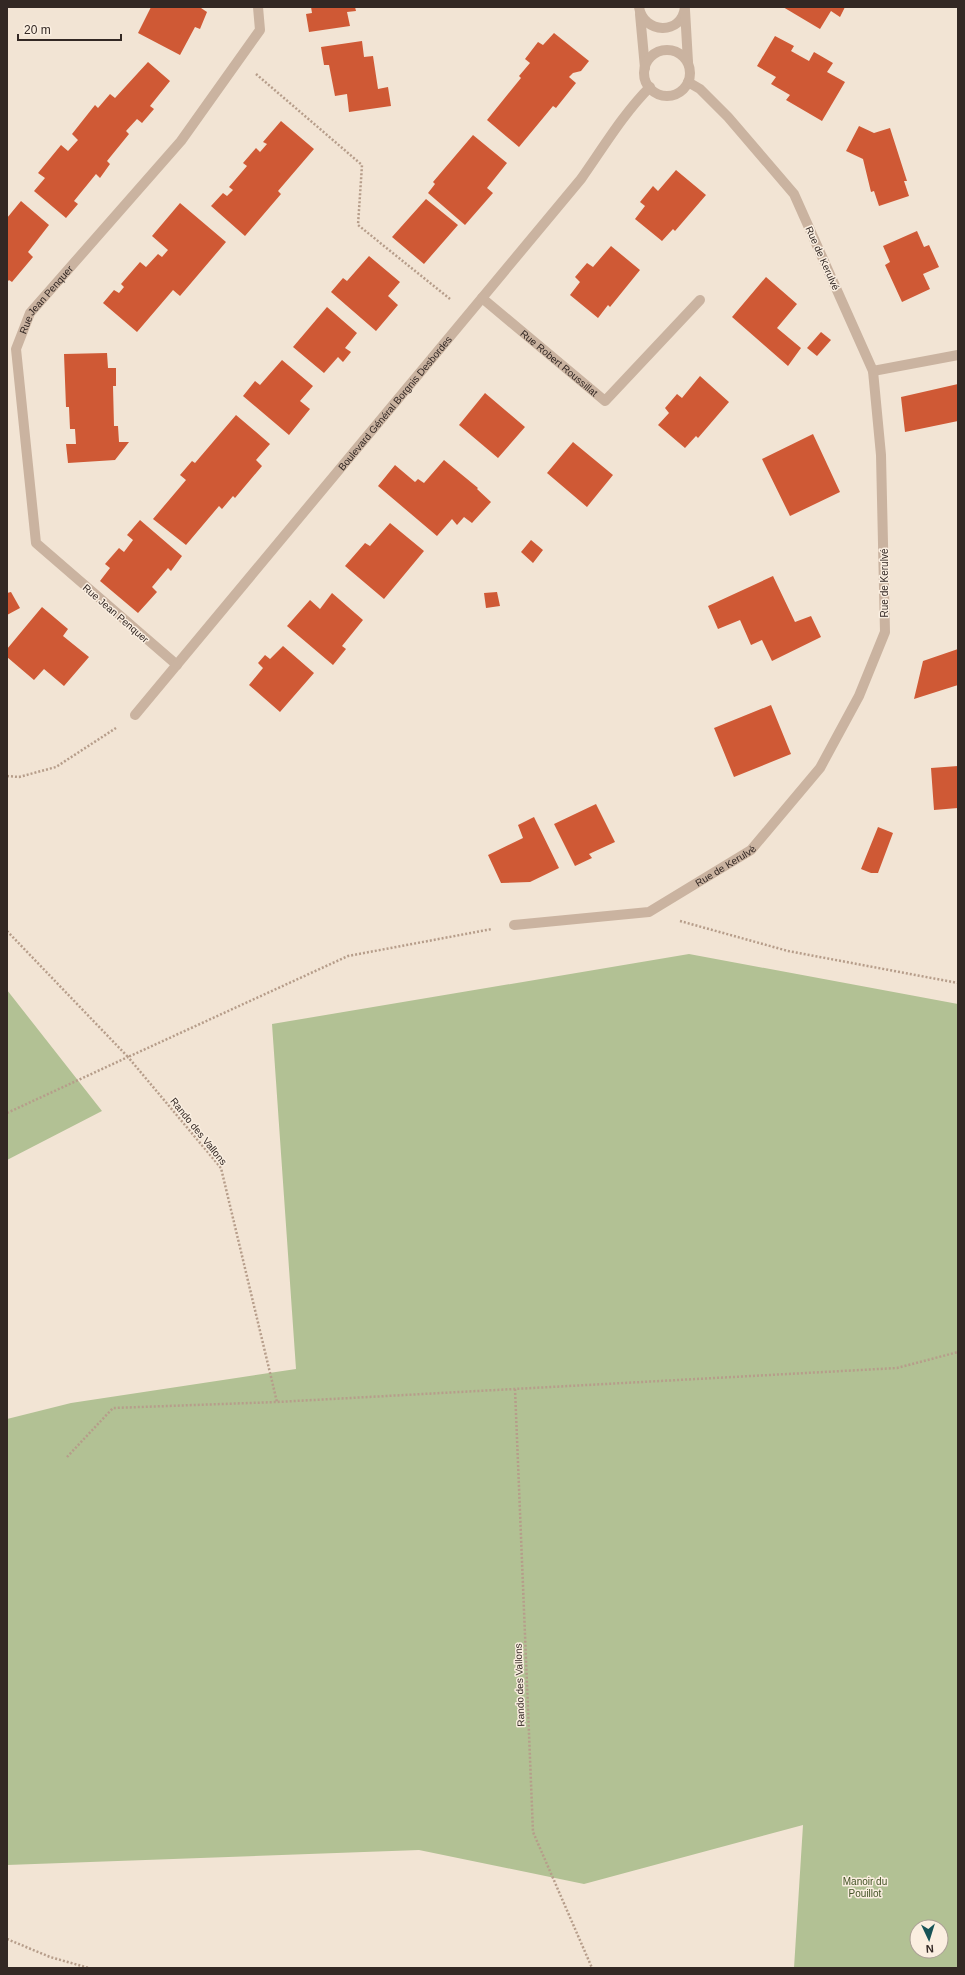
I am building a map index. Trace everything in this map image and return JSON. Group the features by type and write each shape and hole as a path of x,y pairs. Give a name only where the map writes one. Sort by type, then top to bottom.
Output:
{"street":[{"name":"Rue Jean Penquer","path":"177,665 36,543 16,349 30,313 181,141 260,30 258,7"},
{"path":"639,8 641,15 651,26 665,29 678,22 685,8"},
{"path":"639,8 646,82 650,87 663,95 678,93 688,82 690,76 685,8"},
{"path":"645,68 652,56 665,50 678,53 688,62"},
{"name":"Rue de Kerulvé","path":"514,925 649,912 751,850 820,768 859,696 885,632 881,455 873,371 794,194 728,116 700,88 688,82"},
{"name":"Boulevard Général Borgnis Desbordes","path":"135,715 581,179 640,97 650,87"},
{"name":"Rue Robert Roussillat","path":"482,298 605,402 700,300"},
{"path":"873,371 958,355"}],"path":[{"path":"239,59 362,165 358,225 469,314"},
{"path":"7,776 19,777 56,767 135,715"},
{"path":"649,912 788,951 958,983"},
{"path":"7,1113 348,956 514,925"},
{"name":"Rando des Vallons","path":"7,931 128,1057 221,1168 277,1402"},
{"path":"67,1457 113,1408 277,1402 897,1368 958,1352"},
{"name":"Rando des Vallons","path":"516,1389 533,1832 592,1968"},
{"path":"7,1939 50,1957 89,1968"}],"green space":[{"name":"Manoir du Pouillot","path":"689,954 958,1004 958,1968 794,1968 803,1825 584,1884 419,1850 7,1865 7,1419 71,1403 296,1369 272,1024"},
{"path":"7,990 102,1111 7,1160"}],"building":[{"path":"151,7 202,7 201,8 207,12 200,29 195,27 180,55 138,33"},
{"path":"311,7 355,7 356,11 347,12 350,26 309,32 306,14 312,13"},
{"path":"783,7 845,7 840,17 831,11 820,29"},
{"path":"554,33 589,61 581,71 573,73 569,77 576,83 556,108 553,106 519,147 487,120 521,78 519,76 530,63 525,59 538,42 543,45"},
{"path":"775,36 794,46 791,51 809,61 814,52 833,63 827,72 845,82 822,121 786,100 790,95 771,84 776,77 757,66"},
{"path":"362,41 364,57 373,56 378,89 388,87 391,106 349,112 347,94 335,96 329,65 324,65 321,47"},
{"path":"148,62 170,81 150,106 154,109 142,123 137,119 126,131 129,134 107,161 110,164 100,178 96,174 74,201 78,204 66,218 34,191 45,178 38,173 61,145 68,151 78,140 72,134 95,105 98,108 110,94 115,98"},
{"path":"281,121 314,149 278,191 281,194 245,236 211,206 223,193 227,196 233,190 229,187 247,166 243,163 256,148 260,152 267,144 263,142"},
{"path":"859,126 874,133 890,128 907,181 904,181 909,196 879,206 874,191 871,192 863,159 846,151"},
{"path":"473,135 507,163 487,188 493,193 465,225 428,193 435,184 433,182"},
{"path":"676,170 706,195 675,231 673,229 662,241 635,219 645,206 640,202 653,186 658,191"},
{"path":"426,199 458,225 424,264 392,237"},
{"path":"21,201 49,225 28,252 33,257 12,282 9,280 7,282 7,218"},
{"path":"180,203 226,242 180,296 173,290 137,332 103,303 114,290 119,293 124,287 121,284 140,262 146,267 158,254 162,257 168,250 152,236"},
{"path":"917,231 924,247 929,245 939,267 923,274 930,289 902,302 885,265 890,262 883,246"},
{"path":"611,246 640,270 610,307 608,305 598,318 570,295 580,282 575,277 587,263 593,267"},
{"path":"369,256 400,282 388,296 398,305 376,331 331,292 343,278 347,281"},
{"path":"766,277 797,304 777,328 801,348 788,366 732,317"},
{"path":"327,307 357,333 345,348 351,352 343,362 338,357 324,373 293,347"},
{"path":"821,332 831,340 817,356 807,348"},
{"path":"107,353 108,368 116,368 116,386 113,386 114,426 118,426 119,442 129,442 115,460 68,463 66,444 76,444 75,429 70,429 69,407 66,407 64,354"},
{"path":"282,360 313,386 300,401 310,409 289,435 243,396 255,381 260,385"},
{"path":"700,376 729,402 698,438 696,436 685,448 658,425 669,413 665,408 677,394 682,398"},
{"path":"958,384 958,421 905,432 901,397"},
{"path":"485,393 525,427 498,458 459,425"},
{"path":"236,415 270,444 256,460 262,466 235,498 233,496 222,509 219,506 186,545 153,519 186,480 180,475 192,461 195,463"},
{"path":"813,434 840,492 790,516 762,459"},
{"path":"573,442 613,475 587,507 547,473"},
{"path":"444,460 478,488 477,489 491,502 472,523 464,517 457,525 452,519 437,536 378,486 395,465 415,482 418,479 424,483"},
{"path":"140,520 182,556 171,571 168,568 152,587 157,592 138,613 100,581 110,568 105,564 119,548 124,552 133,540 127,535"},
{"path":"390,523 424,551 384,599 345,566 365,543 370,546"},
{"path":"531,540 543,550 533,563 521,552"},
{"path":"773,576 795,622 811,616 821,637 772,661 762,640 751,645 740,620 718,629 708,606"},
{"path":"11,592 20,608 7,615 7,593"},
{"path":"497,592 500,606 486,608 484,593"},
{"path":"332,593 363,620 342,646 346,649 333,665 287,626 310,600 320,609"},
{"path":"42,607 68,629 63,636 89,657 64,686 44,669 34,680 7,657 7,649"},
{"path":"283,646 314,673 280,712 249,685 263,668 258,663 265,655 270,659"},
{"path":"958,649 958,685 914,699 923,661"},
{"path":"771,705 791,754 734,777 714,728"},
{"path":"958,766 958,808 934,810 931,768"},
{"path":"596,804 615,842 589,854 592,858 575,866 554,824"},
{"path":"534,817 559,868 530,882 501,883 488,855 523,838 518,825"},
{"path":"878,827 893,833 878,873 871,873 861,869"}]}
